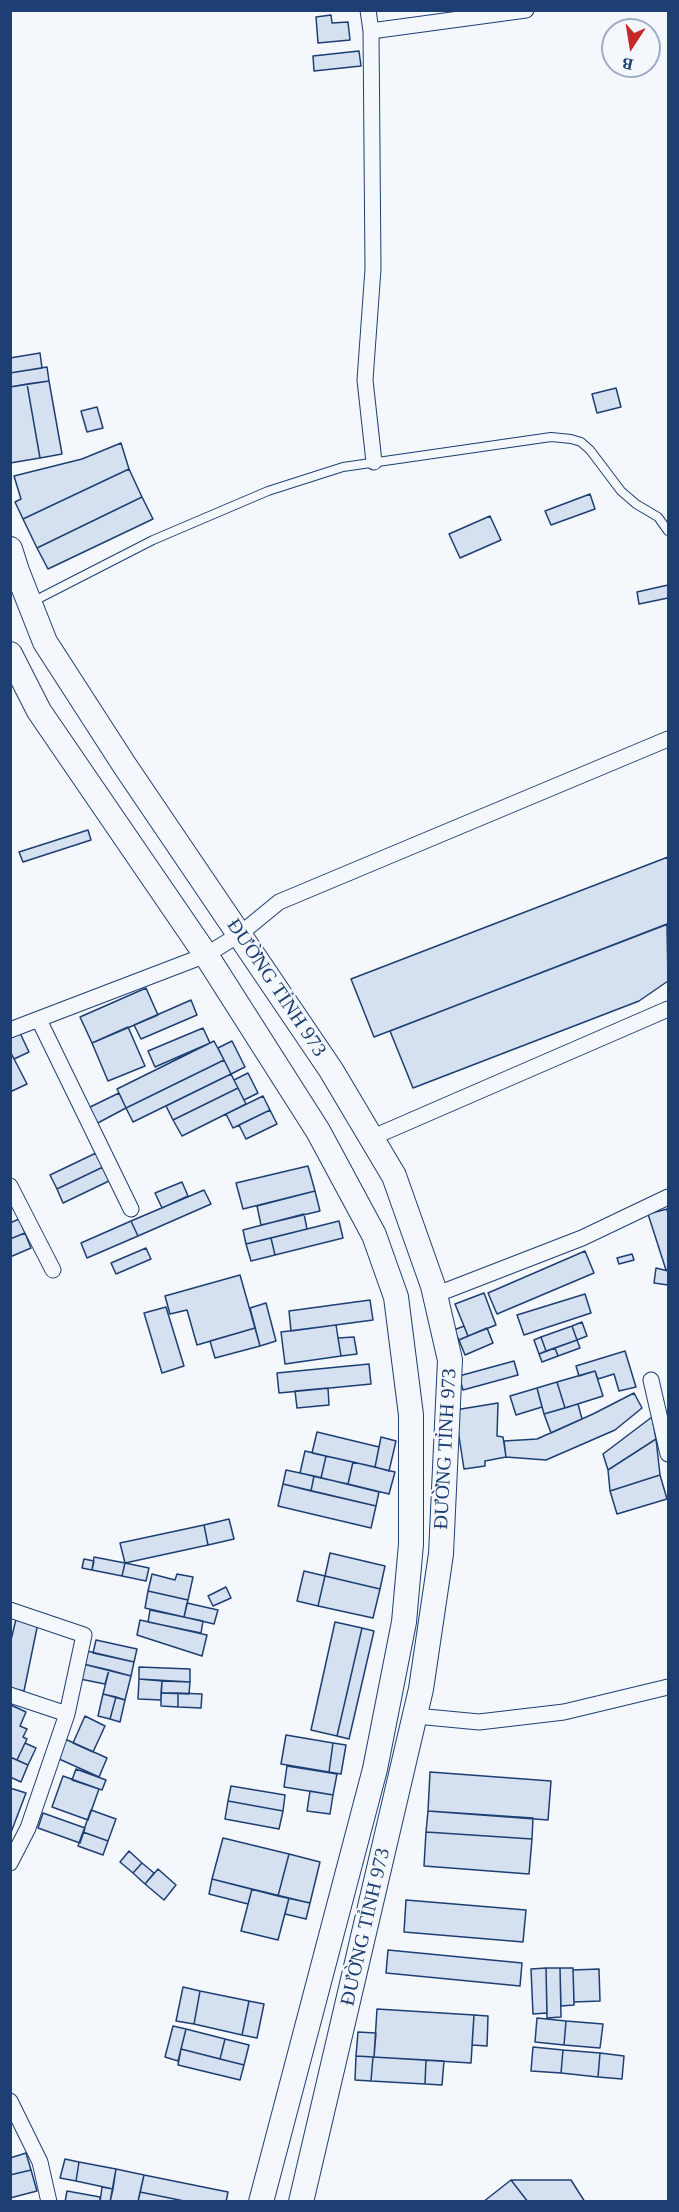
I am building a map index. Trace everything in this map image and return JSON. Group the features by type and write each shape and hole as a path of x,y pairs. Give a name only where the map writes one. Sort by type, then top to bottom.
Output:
{"main road":[{"name":"ĐƯỜNG TỈNH 973","path":"10,549 51,650 119,757 331,1070 394,1176 435,1295 450,1360 441,1554 421,1689 301,2202"},
{"name":"ĐƯỜNG TỈNH 973","path":"10,654 39,711 206,955 318,1131 374,1235 396,1297 411,1415 411,1545 404,1622 375,1769 261,2202"},
{"path":"392,1683 421,1689"}],"street":[{"path":"368,10 371,31 373,269 364,381 374,462"},
{"path":"371,31 526,10"},
{"path":"10,1030 206,955 240,934 279,902 669,739"},
{"path":"371,1138 669,1009"},
{"path":"39,1020 131,1209"},
{"path":"10,1186 53,1270"},
{"path":"435,1295 582,1238 669,1197"},
{"path":"651,1380 669,1454"},
{"path":"10,1610 84,1635 67,1714 28,1828 10,1863"},
{"path":"416,1716 479,1722 564,1712 669,1687"},
{"path":"10,1695 67,1714"},
{"path":"10,2101 40,2162 50,2202"}],"lane":[{"path":"30,603 153,540 268,491 343,467 550,437 581,442 590,450 621,491 636,504 658,517 669,531"}],"building":[{"path":"331,15 332,23 348,22 350,40 318,43 316,17"},
{"path":"359,51 361,66 314,71 313,56"},
{"path":"40,353 42,368 10,373 10,358"},
{"path":"47,367 49,381 10,387 10,373"},
{"path":"49,381 62,454 40,458 27,384"},
{"path":"27,384 40,458 10,463 10,387"},
{"path":"616,388 621,407 597,413 592,394"},
{"path":"97,407 103,428 87,432 81,411"},
{"path":"121,443 129,469 23,519 15,502 21,499 14,476 82,459"},
{"path":"129,469 142,497 37,548 23,519"},
{"path":"590,494 595,509 551,525 545,511"},
{"path":"142,497 153,519 48,569 37,548"},
{"path":"490,516 501,540 460,558 449,534"},
{"path":"668,585 668,598 639,604 637,592"},
{"path":"88,830 91,840 23,862 19,852"},
{"path":"668,857 668,924 374,1037 351,979"},
{"path":"667,924 668,981 639,1001 413,1088 390,1031"},
{"path":"146,988 158,1015 92,1043 80,1017"},
{"path":"191,1000 197,1015 141,1039 134,1025"},
{"path":"128,1027 145,1066 108,1081 92,1043"},
{"path":"203,1028 210,1043 155,1067 148,1051"},
{"path":"20,1033 29,1052 14,1059 10,1051 10,1038"},
{"path":"214,1041 224,1060 126,1108 117,1089"},
{"path":"232,1041 245,1067 231,1074 218,1048"},
{"path":"10,1051 27,1084 10,1092"},
{"path":"224,1060 231,1074 133,1122 126,1108"},
{"path":"248,1073 258,1093 244,1100 234,1080"},
{"path":"231,1074 238,1088 173,1120 166,1106"},
{"path":"238,1088 246,1104 182,1136 173,1120"},
{"path":"119,1093 126,1108 94,1125 86,1109"},
{"path":"263,1096 270,1110 233,1128 226,1114"},
{"path":"270,1110 277,1124 246,1139 239,1125"},
{"path":"96,1153 103,1167 57,1189 50,1175"},
{"path":"308,1166 315,1191 243,1209 236,1183"},
{"path":"103,1167 109,1181 63,1203 57,1189"},
{"path":"182,1182 188,1196 162,1208 155,1193"},
{"path":"204,1190 211,1204 138,1236 131,1221"},
{"path":"315,1191 320,1211 261,1225 257,1206"},
{"path":"667,1209 668,1269 666,1270 648,1214"},
{"path":"304,1214 307,1229 246,1244 243,1230"},
{"path":"19,1219 25,1233 10,1239 10,1223"},
{"path":"131,1221 138,1236 87,1258 81,1243"},
{"path":"339,1221 343,1238 275,1255 271,1238"},
{"path":"25,1233 31,1248 10,1257 10,1239"},
{"path":"271,1238 275,1255 251,1261 246,1244"},
{"path":"146,1248 151,1259 116,1274 111,1263"},
{"path":"585,1251 594,1273 497,1314 488,1293"},
{"path":"632,1254 634,1260 619,1264 617,1258"},
{"path":"656,1268 668,1271 668,1285 654,1283"},
{"path":"240,1275 255,1328 197,1345 187,1310 170,1314 165,1296"},
{"path":"484,1293 496,1325 468,1336 455,1304"},
{"path":"585,1294 591,1313 524,1335 517,1315"},
{"path":"370,1300 373,1320 291,1331 289,1311"},
{"path":"266,1303 276,1341 260,1346 250,1308"},
{"path":"166,1307 184,1366 162,1373 144,1313"},
{"path":"582,1322 587,1336 577,1340 572,1326"},
{"path":"336,1325 341,1356 285,1364 281,1332"},
{"path":"464,1326 468,1336 459,1340 454,1330"},
{"path":"572,1326 577,1340 546,1351 541,1337"},
{"path":"255,1328 260,1346 215,1358 210,1341"},
{"path":"487,1328 493,1343 465,1355 459,1340"},
{"path":"354,1337 357,1354 341,1356 338,1338"},
{"path":"541,1337 546,1351 539,1354 534,1340"},
{"path":"577,1340 580,1348 558,1356 555,1348"},
{"path":"555,1348 558,1356 542,1362 539,1354"},
{"path":"625,1351 636,1387 619,1391 614,1374 598,1379 595,1371 579,1376 576,1366"},
{"path":"514,1361 518,1375 463,1390 459,1376"},
{"path":"369,1364 371,1384 279,1393 277,1373"},
{"path":"595,1371 603,1396 565,1408 557,1382"},
{"path":"557,1382 565,1408 544,1414 537,1388"},
{"path":"328,1388 329,1405 297,1408 295,1391"},
{"path":"537,1388 542,1407 516,1415 510,1396"},
{"path":"634,1393 642,1408 615,1430 546,1460 506,1457 504,1441 537,1439"},
{"path":"498,1403 497,1436 503,1437 506,1457 485,1461 485,1466 464,1469 455,1410"},
{"path":"578,1404 582,1419 551,1433 544,1414"},
{"path":"652,1417 656,1439 608,1470 603,1454"},
{"path":"317,1432 379,1447 375,1467 312,1453"},
{"path":"381,1437 396,1441 389,1471 375,1467"},
{"path":"656,1439 660,1475 610,1491 608,1470"},
{"path":"305,1451 326,1456 321,1478 300,1473"},
{"path":"326,1456 353,1462 348,1484 321,1478"},
{"path":"353,1462 395,1472 389,1494 348,1484"},
{"path":"286,1470 314,1476 311,1491 283,1484"},
{"path":"660,1475 667,1499 617,1514 610,1491"},
{"path":"314,1476 379,1492 376,1506 311,1491"},
{"path":"283,1484 376,1506 371,1528 278,1506"},
{"path":"229,1519 234,1539 208,1545 204,1525"},
{"path":"204,1525 208,1545 125,1563 120,1543"},
{"path":"330,1553 385,1566 380,1589 325,1576"},
{"path":"94,1557 125,1563 122,1576 92,1570"},
{"path":"84,1559 94,1561 92,1570 82,1568"},
{"path":"125,1563 149,1568 146,1581 122,1576"},
{"path":"304,1571 325,1576 318,1606 297,1601"},
{"path":"152,1574 175,1580 177,1574 193,1577 188,1600 148,1591"},
{"path":"325,1576 380,1589 373,1618 318,1606"},
{"path":"226,1587 231,1598 213,1606 208,1596"},
{"path":"148,1591 188,1600 184,1617 145,1608"},
{"path":"187,1603 218,1610 214,1624 184,1617"},
{"path":"150,1610 203,1621 201,1633 148,1622"},
{"path":"16,1619 38,1623 24,1691 10,1688 10,1644"},
{"path":"140,1620 207,1635 202,1656 137,1635"},
{"path":"335,1622 362,1628 337,1736 311,1730"},
{"path":"362,1628 374,1631 349,1739 337,1736"},
{"path":"96,1640 137,1649 134,1662 93,1653"},
{"path":"87,1651 134,1662 131,1676 83,1664"},
{"path":"83,1664 109,1670 105,1684 80,1679"},
{"path":"139,1667 190,1669 190,1682 139,1679"},
{"path":"109,1670 131,1676 125,1700 103,1694"},
{"path":"139,1679 162,1681 161,1700 138,1699"},
{"path":"162,1681 190,1682 189,1694 161,1693"},
{"path":"161,1693 178,1693 178,1707 161,1706"},
{"path":"178,1693 202,1694 201,1708 178,1707"},
{"path":"103,1694 116,1697 110,1719 98,1716"},
{"path":"116,1697 125,1700 120,1722 110,1719"},
{"path":"11,1705 26,1712 20,1726 27,1729 23,1737 27,1739 17,1760 10,1757"},
{"path":"85,1716 105,1726 93,1752 73,1743"},
{"path":"286,1735 333,1743 329,1772 281,1764"},
{"path":"65,1739 107,1758 99,1777 57,1758"},
{"path":"25,1743 36,1748 28,1765 17,1760"},
{"path":"333,1743 346,1745 341,1774 329,1772"},
{"path":"10,1757 28,1765 21,1782 10,1777"},
{"path":"287,1766 337,1774 333,1795 284,1787"},
{"path":"76,1769 106,1780 102,1790 72,1780"},
{"path":"430,1772 551,1781 548,1820 428,1811"},
{"path":"63,1776 99,1789 88,1820 52,1807"},
{"path":"231,1786 285,1795 283,1811 228,1801"},
{"path":"10,1788 26,1793 10,1835"},
{"path":"310,1791 333,1795 330,1814 307,1811"},
{"path":"228,1801 283,1811 279,1829 225,1819"},
{"path":"91,1810 116,1819 108,1841 83,1832"},
{"path":"428,1811 533,1818 532,1839 426,1832"},
{"path":"43,1813 85,1828 80,1843 38,1828"},
{"path":"83,1832 108,1841 103,1855 78,1846"},
{"path":"426,1832 532,1839 529,1874 424,1866"},
{"path":"223,1838 289,1854 278,1896 212,1879"},
{"path":"129,1851 142,1863 133,1873 120,1862"},
{"path":"289,1854 320,1862 310,1903 278,1896"},
{"path":"142,1863 154,1873 145,1884 133,1873"},
{"path":"158,1869 176,1885 164,1900 145,1884"},
{"path":"212,1879 252,1889 248,1904 209,1894"},
{"path":"252,1889 289,1898 278,1940 241,1931"},
{"path":"289,1898 310,1903 306,1919 285,1914"},
{"path":"406,1900 526,1910 523,1942 404,1932"},
{"path":"388,1950 522,1963 520,1986 386,1973"},
{"path":"546,1968 560,1968 561,2017 547,2018"},
{"path":"546,1968 547,2013 533,2014 531,1969"},
{"path":"560,1968 573,1968 574,2005 561,2006"},
{"path":"599,1969 600,2001 574,2002 573,1970"},
{"path":"183,1987 200,1991 194,2024 176,2021"},
{"path":"200,1991 249,2001 242,2035 194,2024"},
{"path":"249,2001 264,2004 257,2038 242,2035"},
{"path":"377,2009 474,2015 471,2063 374,2057"},
{"path":"474,2015 488,2016 487,2046 472,2045"},
{"path":"537,2018 566,2021 564,2045 535,2042"},
{"path":"566,2021 603,2024 600,2048 564,2045"},
{"path":"173,2026 186,2029 178,2061 165,2057"},
{"path":"186,2029 225,2039 220,2059 181,2049"},
{"path":"358,2032 376,2033 374,2057 356,2056"},
{"path":"225,2039 249,2045 244,2065 220,2059"},
{"path":"533,2047 563,2050 561,2073 531,2071"},
{"path":"181,2049 244,2065 240,2080 178,2065"},
{"path":"563,2050 600,2053 598,2077 561,2073"},
{"path":"600,2053 624,2056 622,2079 598,2077"},
{"path":"356,2056 373,2057 371,2081 355,2080"},
{"path":"373,2057 426,2060 425,2084 371,2081"},
{"path":"426,2060 444,2061 442,2085 425,2084"},
{"path":"26,2153 31,2170 10,2175 10,2158"},
{"path":"65,2159 79,2162 76,2181 60,2178"},
{"path":"79,2162 116,2169 113,2189 76,2181"},
{"path":"116,2169 144,2175 138,2202 110,2202"},
{"path":"31,2170 37,2191 10,2198 10,2175"},
{"path":"144,2175 228,2192 226,2202 189,2202 140,2192"},
{"path":"511,2180 571,2180 585,2202 528,2202"},
{"path":"511,2180 528,2202 483,2202"},
{"path":"102,2187 113,2189 110,2202 100,2202"},
{"path":"67,2191 100,2197 100,2202 65,2202"},
{"path":"140,2192 189,2202 138,2202"}]}
